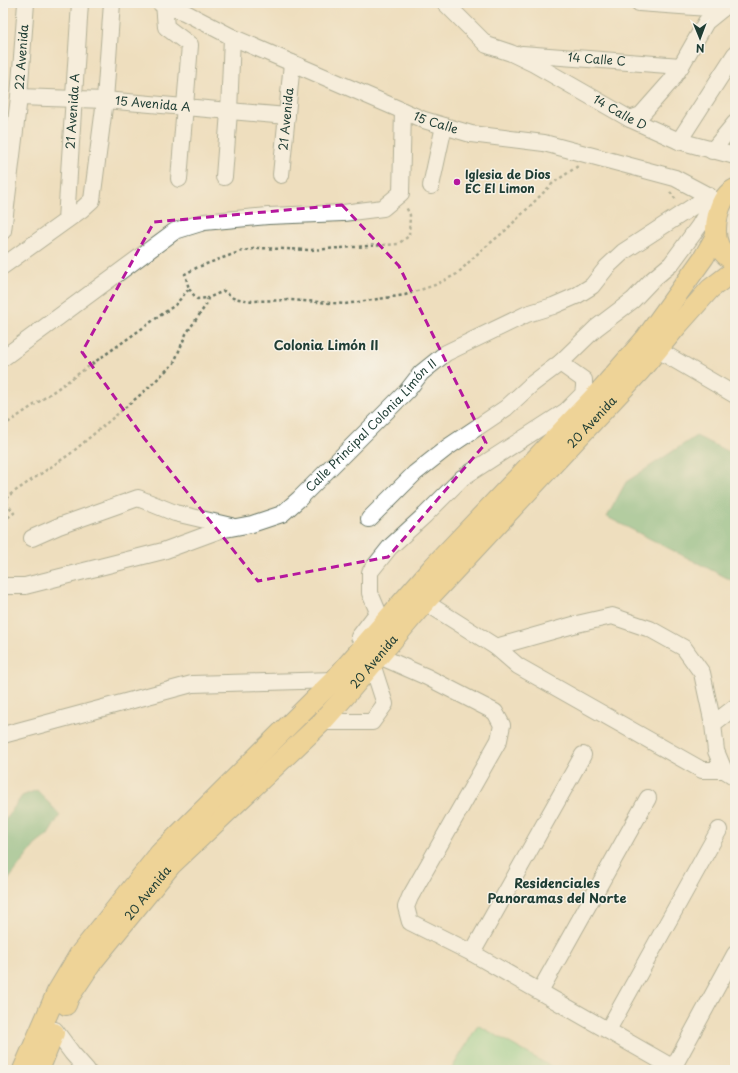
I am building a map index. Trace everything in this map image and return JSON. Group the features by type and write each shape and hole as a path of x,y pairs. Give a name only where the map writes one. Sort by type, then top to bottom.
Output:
{"main road":[{"path":"735,189 715,201 716,236 724,254 735,262"},
{"name":"20 Avenida","path":"40,1070 69,997 93,961 171,864 322,722 372,655 433,567 599,392 646,338 704,257 716,236"},
{"name":"20 Avenida","path":"23,1070 57,992 79,955 155,858 334,680 372,655 425,602 640,372 677,326 710,289 735,270"}],"street":[{"name":"22 Avenida","path":"3,231 19,97 26,3"},
{"name":"21 Avenida A","path":"66,220 80,3"},
{"path":"3,266 89,204 94,196 105,100 112,3"},
{"path":"162,3 166,27 190,45 186,108 179,178"},
{"name":"15 Calle","path":"162,3 184,12 232,37 424,120 471,134 544,143 675,178 715,201"},
{"path":"445,3 487,45 511,54"},
{"path":"639,3 723,6"},
{"path":"630,119 642,115 671,81 706,22 723,6"},
{"path":"224,177 229,112 232,37"},
{"name":"14 Calle C","path":"511,54 681,66"},
{"name":"14 Calle D","path":"511,54 534,64 630,119 679,141 735,156"},
{"path":"679,141 735,54"},
{"name":"21 Avenida","path":"281,175 292,63"},
{"name":"15 Avenida A","path":"19,97 105,100 287,116"},
{"path":"3,358 175,231 204,222 268,216 343,213 383,208 401,193 403,111"},
{"path":"712,151 735,123"},
{"path":"431,186 444,126"},
{"path":"369,519 415,473 448,447 506,408 532,384 560,363 596,328 633,300 671,264 715,201"},
{"name":"Calle Principal Colonia Limón II","path":"3,586 25,586 163,551 220,530 252,524 282,514 299,499 407,391 421,373 446,354 526,314 553,306 576,296 592,286 607,266 623,252 685,212 715,201"},
{"path":"658,350 735,395"},
{"name":"20 Avenida","path":"372,655 359,637 378,612 370,593 370,572 390,547 462,478 566,411 582,394 584,380 560,363"},
{"path":"32,538 59,526 138,498 175,513 234,527"},
{"path":"425,602 496,647 518,666 702,770 729,773"},
{"path":"496,647 577,624 612,616 650,629 684,648 702,673 713,724 716,751 729,773"},
{"path":"322,722 372,722 385,704 372,655"},
{"path":"372,655 427,677 495,712 502,725 499,740 410,897 406,907 410,922 472,953 675,1069 735,954"},
{"path":"3,735 192,684 334,680"},
{"path":"713,724 735,707"},
{"path":"472,953 583,755"},
{"path":"540,991 648,798"},
{"path":"608,1030 719,830"},
{"path":"55,1030 87,1070"}],"path":[{"path":"401,193 410,215 409,236 398,244 311,250 258,248 239,252 198,267 185,274 189,289 197,299 208,298 224,290 233,298 252,301 291,300 346,304 404,295 435,285 457,274 476,255 506,230 553,183 582,164"},
{"path":"667,189 672,193 685,212"},
{"path":"3,426 175,305 189,289"},
{"path":"3,521 14,513 6,502 8,496 70,454 146,390 174,363 186,334 206,305 208,298"}],"highlighted area":[{"path":"342,205 399,266 486,443 388,557 258,581 144,438 82,352 154,222"}],"green space":[{"path":"696,436 735,455 735,582 607,517 626,482"},
{"path":"37,790 60,815 48,835 35,845 3,887 3,823 22,796"},
{"path":"478,1025 557,1070 451,1070"}],"place":[{"name":"Iglesia de Dios EC El Limon","path":"457,182"}],"district":[{"name":"Colonia Limón II","path":"326,345"},
{"name":"Residenciales Panoramas del Norte","path":"557,890"}]}
